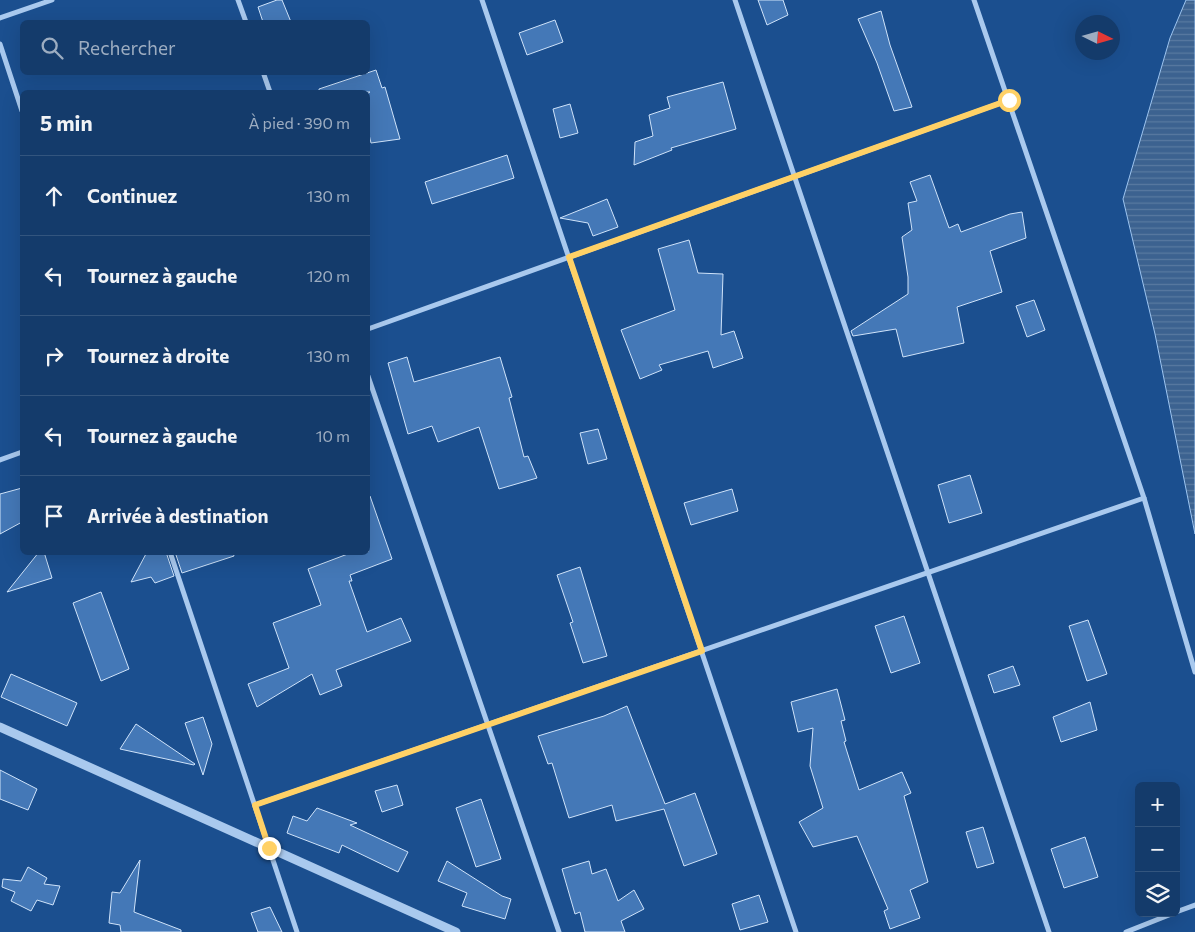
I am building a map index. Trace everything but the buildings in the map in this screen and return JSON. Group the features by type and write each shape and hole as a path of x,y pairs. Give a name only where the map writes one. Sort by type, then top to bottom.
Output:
{"street":[{"path":"0,18 52,0"},
{"path":"238,0 245,20"},
{"path":"482,0 796,932"},
{"path":"735,0 1049,932"},
{"path":"974,0 1144,498 1195,672"},
{"path":"0,44 20,105"},
{"path":"264,75 269,90"},
{"path":"370,328 1009,100"},
{"path":"370,382 558,932"},
{"path":"0,460 20,453"},
{"path":"255,805 1144,498"},
{"path":"171,555 297,932"},
{"path":"0,727 456,932"},
{"path":"1180,911 1195,905"},
{"path":"1126,932 1165,917"}],"water":[{"path":"1186,0 1195,0 1195,534 1155,334 1123,199 1170,38"}],"route":[{"path":"269,848 255,805 702,651 569,257 1009,100"}]}
